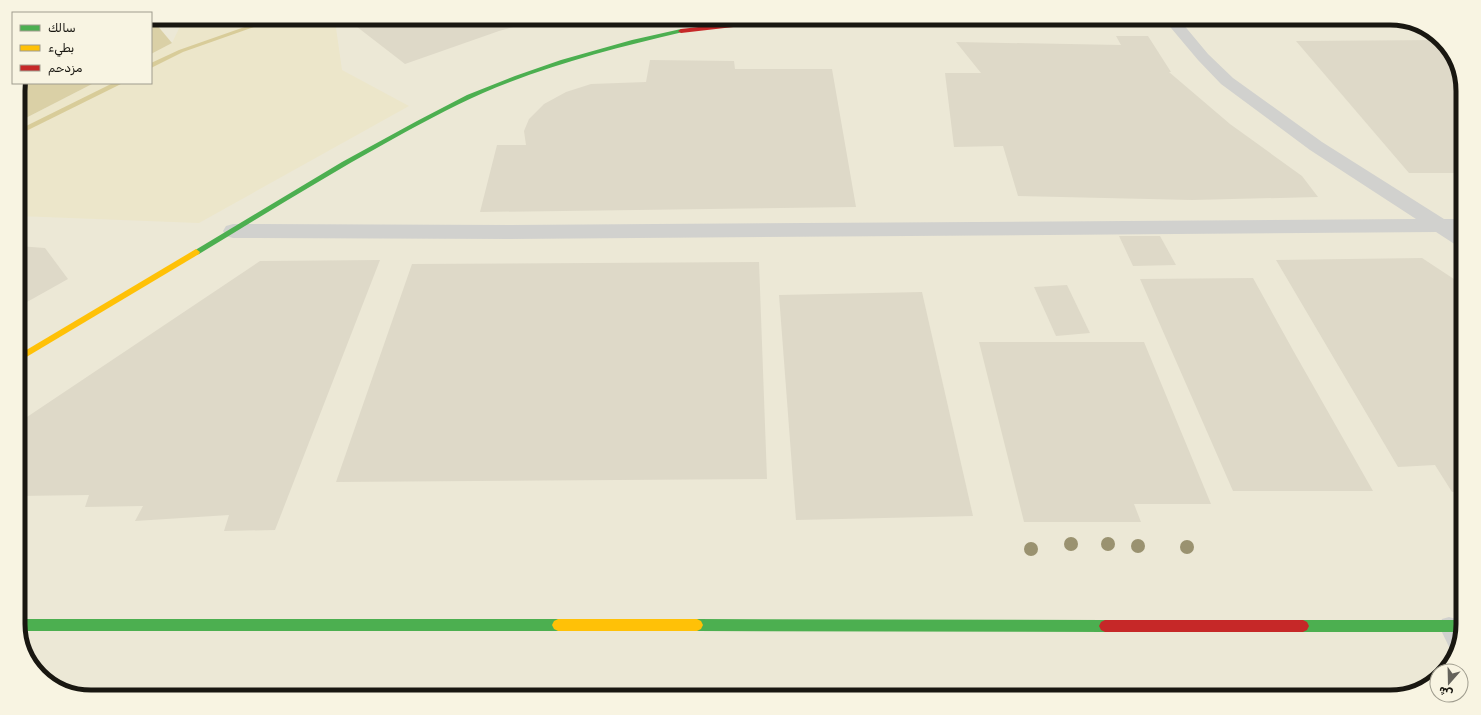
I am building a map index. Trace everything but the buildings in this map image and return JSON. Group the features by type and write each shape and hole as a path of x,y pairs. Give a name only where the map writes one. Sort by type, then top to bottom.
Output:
{"street":[{"path":"25,355 233,231 340,165 427,118 494,86 561,62 645,39 694,28 725,25"},
{"path":"1176,25 1203,57 1227,81 1316,146 1456,236"},
{"path":"233,231 518,232 1456,225"},
{"path":"25,625 1456,626"}],"shaded area":[{"path":"152,25 1390,25 1402,26 1426,36 1439,48 1449,62 1456,87 1456,624 1454,641 1445,660 1443,663 1429,663 1429,677 1415,685 1407,688 1390,690 92,690 74,688 55,679 36,660 26,636 25,84 152,84"},
{"path":"152,25 157,25 172,43 152,53"},
{"path":"181,25 337,25 336,28 342,70 409,106 199,223 25,216 25,118 92,84 152,84 152,53 172,43"},
{"path":"25,84 92,84 25,118"}],"waterway":[{"path":"152,66 181,51 256,25"},
{"path":"25,130 117,84"}],"traffic: fast":[{"path":"196,252 344,163 419,122 482,91 564,61 610,47 681,31"},
{"path":"25,625 558,625"},
{"path":"697,625 1105,626"},
{"path":"1303,626 1456,626"}],"traffic: slow":[{"path":"25,355 196,252"},
{"path":"558,625 697,625"}],"traffic: jam":[{"path":"681,31 733,25"},
{"path":"1105,626 1303,626"}]}
